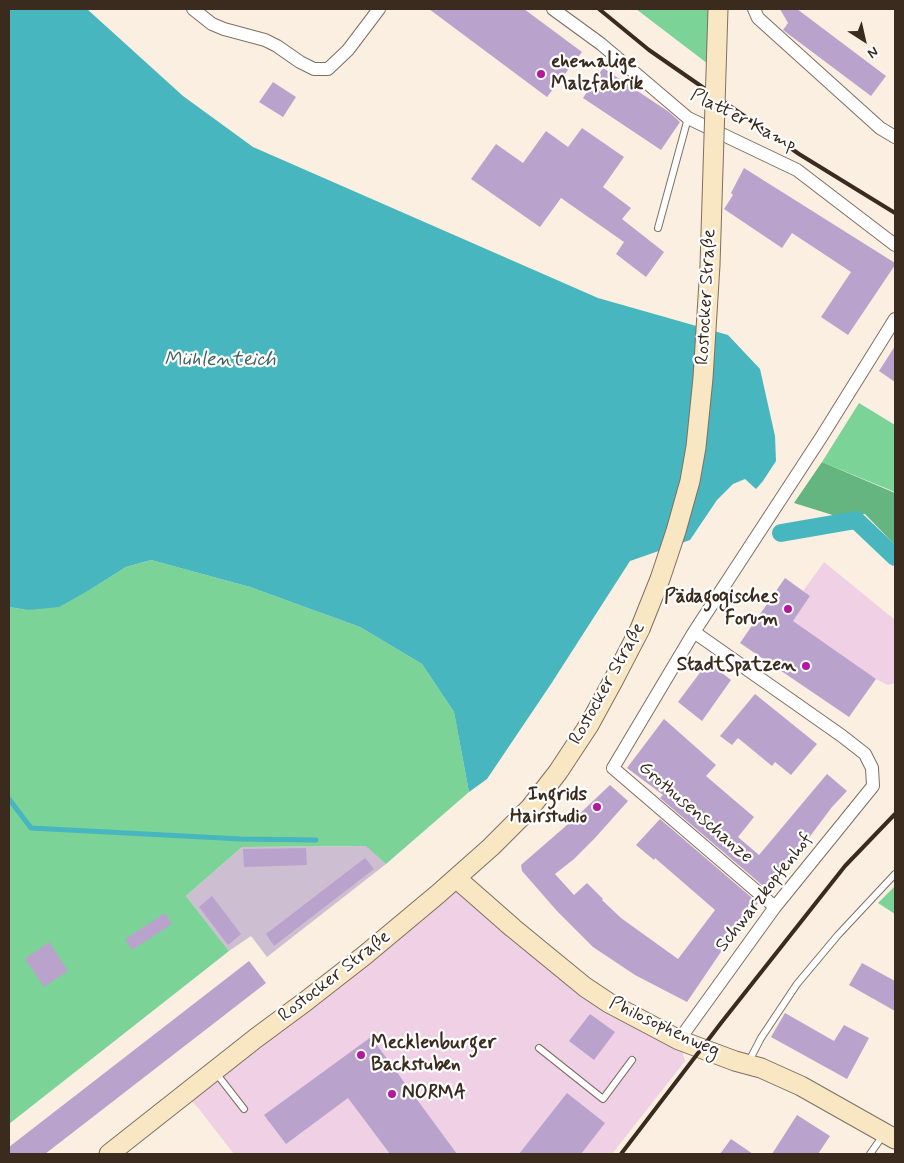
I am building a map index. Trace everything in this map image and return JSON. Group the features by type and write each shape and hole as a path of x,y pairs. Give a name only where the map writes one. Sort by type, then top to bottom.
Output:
{"main road":[{"name":"Rostocker Straße","path":"108,1154 256,1038 321,990 491,848 530,808 558,772 589,725 614,681 640,629 660,579 690,481 696,447 703,378 709,274 718,9"},
{"name":"Philosophenweg","path":"456,878 585,987 609,1003 679,1040 761,1068 801,1086 890,1136"}],"street":[{"path":"193,9 212,24 265,40 314,69 328,69 348,50 379,9"},
{"name":"Platter Kamp","path":"553,9 601,44 688,118 797,170 895,245"},
{"path":"754,9 758,18 880,128 895,137"},
{"path":"694,632 822,436 895,319"},
{"name":"Grothusenschanze","path":"694,632 613,768 775,906"},
{"name":"Schwarzkopfenhof","path":"679,1040 775,906 873,786 872,768 864,754 842,736 694,632"}],"lane":[{"path":"658,228 688,118"},
{"path":"747,1064 761,1038 797,984 838,935 895,874"},
{"path":"539,1048 603,1099 632,1060"},
{"path":"214,1071 244,1109"},
{"path":"870,1154 890,1136"}],"shaded area":[{"path":"824,562 895,620 895,683 888,685 784,633 810,596 803,591"},
{"path":"367,846 386,864 267,957 251,936 229,951 186,896 242,847"},
{"path":"456,878 513,928 679,1040 685,1061 612,1154 234,1154 185,1094"}],"green space":[{"path":"636,9 718,9 716,70"},
{"path":"859,403 895,425 895,492 822,462"},
{"path":"822,462 895,493 895,545 865,514 839,517 794,503"},
{"path":"151,560 250,587 360,627 422,664 454,712 469,792 386,864 366,846 242,847 186,896 229,951 9,1124 9,607 27,610 91,589 126,567"},
{"path":"895,886 895,914 878,903"}],"water":[{"name":"Mühlenteich","path":"9,9 87,9 183,96 253,147 598,298 728,335 760,369 775,436 776,461 763,481 756,489 745,479 733,484 717,500 690,540 630,561 487,779 469,792 454,712 422,664 360,627 250,587 151,560 126,567 59,607 27,610 9,607"}],"building":[{"name":"ehemalige Malzfabrik","path":"429,9 524,9 582,52 547,97"},
{"path":"780,9 797,9 886,76 871,96 783,30 788,23"},
{"path":"603,68 669,112 680,122 661,150 583,98"},
{"path":"273,82 296,97 283,117 259,102"},
{"path":"582,128 624,157 603,187 631,208 622,219 664,252 646,277 616,254 624,242 561,198 540,227 471,179 496,144 523,163 546,131 568,147"},
{"path":"744,168 895,263 848,335 821,317 851,272 792,233 782,248 724,209 733,195 731,193"},
{"path":"895,346 895,382 879,371"},
{"path":"785,578 810,596 793,621 876,679 849,717 740,643"},
{"path":"708,662 731,680 702,721 678,702"},
{"path":"755,694 817,744 791,775 775,762 772,766 738,738 732,745 720,736"},
{"path":"664,719 716,765 706,776 754,817 738,837 759,855 827,774 847,791 832,807 769,891 660,798 663,795 627,768"},
{"path":"610,785 628,801 574,859 555,874 574,895 587,883 621,918 678,959 715,910 655,858 654,860 636,845 660,819 758,903 729,940 687,1002 635,975 593,947 557,911 522,871 521,865"},
{"path":"306,848 307,865 244,867 243,849"},
{"path":"365,858 374,869 274,946 266,934"},
{"path":"212,896 241,934 228,945 199,907"},
{"path":"165,913 172,924 132,950 125,939"},
{"path":"49,942 68,971 44,987 25,959"},
{"path":"249,961 266,983 45,1154 9,1154 9,1147"},
{"path":"862,963 895,981 895,1011 849,985"},
{"path":"785,1013 834,1041 844,1025 869,1038 847,1079 771,1037"},
{"path":"590,1014 615,1032 594,1060 569,1041"},
{"path":"371,1037 457,1154 390,1154 348,1098 286,1144 264,1115"},
{"path":"567,1093 605,1123 581,1154 519,1154"},
{"path":"797,1115 830,1136 818,1154 772,1154"},
{"path":"731,1139 753,1154 720,1154"}],"waterway":[{"path":"781,533 856,520 895,557"},
{"path":"9,799 31,828 241,839 316,840"}],"railway":[{"path":"599,9 649,50 799,154 895,213"},
{"path":"621,1154 845,866 895,814"}],"place":[{"name":"ehemalige Malzfabrik","path":"541,74"},
{"name":"Pädagogisches Forum","path":"788,609"},
{"name":"StadtSpatzen","path":"806,666"},
{"name":"Ingrids Hairstudio","path":"597,807"},
{"name":"Mecklenburger Backstuben","path":"361,1055"},
{"name":"NORMA","path":"392,1094"}]}
